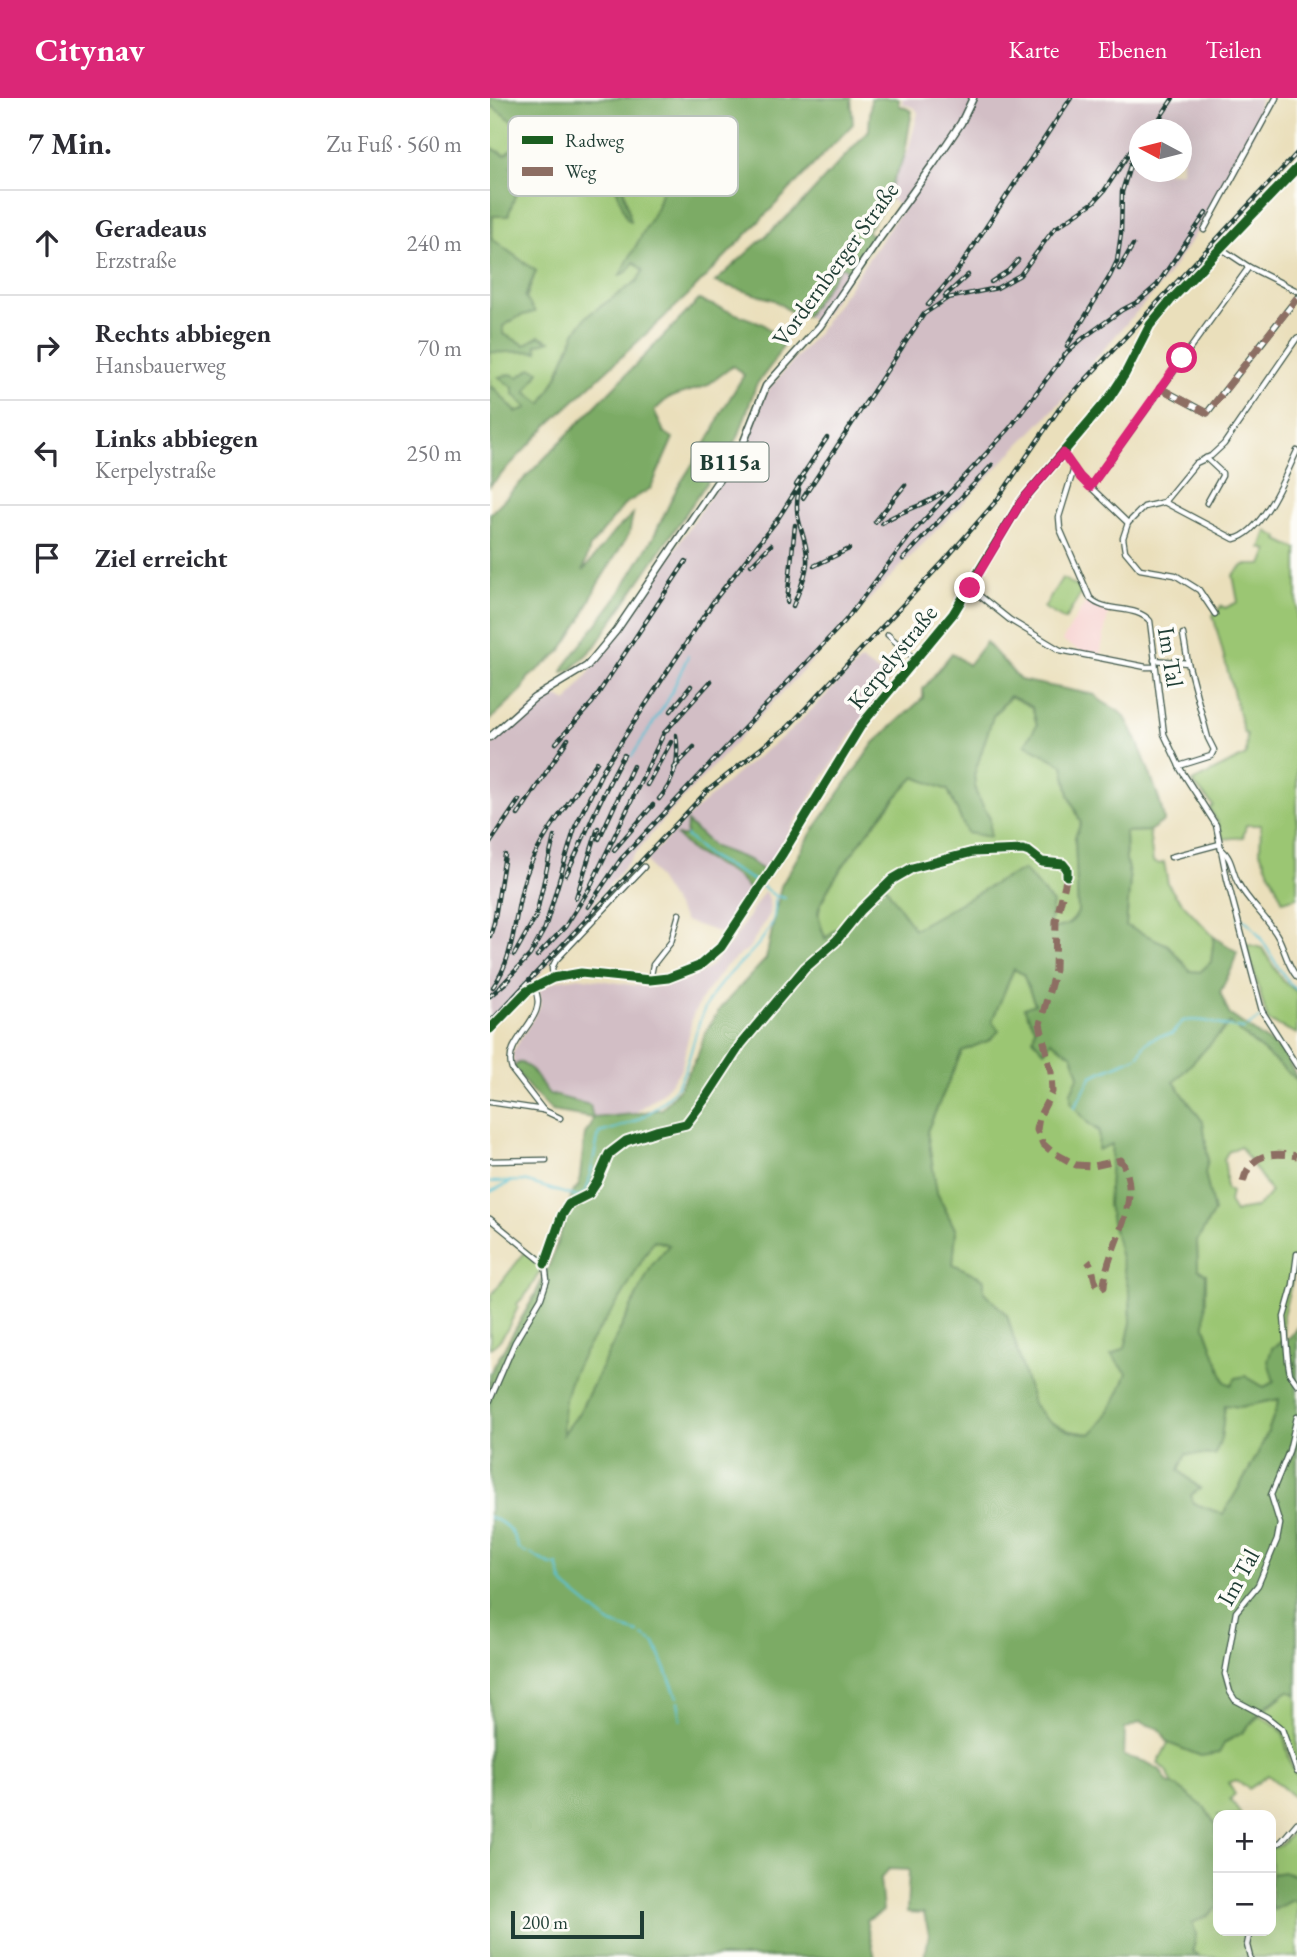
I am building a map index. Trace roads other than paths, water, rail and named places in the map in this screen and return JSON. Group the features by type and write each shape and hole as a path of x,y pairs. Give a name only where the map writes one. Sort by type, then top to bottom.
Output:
{"main road":[{"name":"Vordernberger Straße","path":"490,737 534,698 587,666 616,631 746,439 766,386 820,326 961,123 973,98"},
{"name":"Kerpelystraße","path":"490,1029 533,987 553,978 589,973 650,980 682,974 708,959 731,934 862,724 953,614 1021,502 1110,397 1159,313 1297,169"}],"street":[{"path":"1204,230 1276,98"},
{"path":"1222,248 1249,267 1297,290"},
{"path":"1090,487 1249,267"},
{"path":"1160,388 1207,413 1297,298"},
{"path":"1215,614 1199,590 1175,575 1140,569 1125,551 1123,538 1128,523 1144,507 1164,502 1190,469 1218,451 1232,435 1297,338"},
{"path":"1164,502 1234,539 1239,538 1258,525 1297,451"},
{"path":"1063,453 1090,487 1128,523"},
{"path":"1206,458 1222,473 1207,503"},
{"name":"Im Tal","path":"1074,468 1059,517 1060,529 1090,598 1096,604 1137,613 1150,621 1164,734 1179,766 1216,825 1239,928 1262,1011 1297,1066"},
{"path":"970,588 1010,620 1060,650 1155,667"},
{"path":"1179,766 1215,753 1208,738 1183,634"},
{"name":"Kerpelystraße","path":"888,635 915,659"},
{"path":"1154,660 1188,663"},
{"path":"1171,857 1220,846"},
{"name":"Im Tal","path":"1220,846 1227,853 1239,886 1261,911 1279,938 1289,965 1297,977"},
{"path":"490,1400 515,1342 541,1298 547,1280 545,1264 562,1215 569,1205 589,1194 609,1154 626,1141 656,1130 686,1124 741,1044 805,968 836,941 861,910 893,878 912,868 948,858 999,850 1030,852 1042,862 1063,864 1067,869 1067,876"},
{"path":"553,978 552,968 556,960 644,867"},
{"path":"650,980 653,965 671,942 678,914"},
{"path":"533,987 539,1004 515,1045 510,1063 512,1070 543,1111"},
{"path":"490,1102 543,1111 560,1118"},
{"path":"490,1161 545,1160"},
{"path":"490,1219 545,1264"},
{"path":"1297,1254 1293,1285 1284,1317 1290,1374 1297,1384"},
{"name":"Im Tal","path":"1297,1417 1289,1451 1271,1495 1280,1524 1277,1540 1255,1591 1236,1612 1225,1674 1235,1700 1267,1717 1282,1729 1297,1772"},
{"path":"1276,1844 1297,1824"},
{"path":"1249,1936 1247,1945 1250,1957"}],"waterway":[{"path":"632,756 668,700 688,656"},
{"path":"490,1182 524,1181 577,1197 584,1193 588,1186 599,1133 637,1120 669,1096 683,1075 702,1013 708,1002 723,981 766,934 774,917 775,896 758,883 707,855 686,836"},
{"path":"776,896 785,898"},
{"path":"1238,917 1253,928 1297,990"},
{"path":"1248,1026 1260,1018"},
{"path":"1139,1055 1150,1040 1172,1034 1183,1021 1200,1020 1244,1029"},
{"path":"1074,1108 1092,1076 1136,1057"},
{"path":"490,1192 511,1182"},
{"path":"490,1517 501,1522 514,1537 518,1548 526,1553"},
{"path":"531,1554 551,1565 557,1565 567,1588 611,1624 638,1633"},
{"path":"643,1636 655,1643 677,1697"},
{"path":"678,1701 681,1719"}],"railway":[{"path":"928,305 957,271 1071,98"},
{"path":"1159,119 1173,98"},
{"path":"490,1022 707,791 788,727 944,561 997,500 1061,406 1297,153"},
{"path":"803,498 924,314 948,298 997,288 1020,275 1054,229 1094,202 1104,191 1129,154"},
{"path":"1067,346 1117,261 1122,192 1129,169"},
{"path":"588,907 621,859 845,621 912,533 1009,429 1067,352 1157,285 1206,213"},
{"path":"1119,269 1133,245"},
{"path":"991,282 1008,271 1018,260"},
{"path":"945,296 968,275"},
{"path":"796,485 827,438"},
{"path":"903,559 992,465"},
{"path":"502,985 530,955 545,928 575,827 604,768 713,602 777,520 804,478"},
{"path":"875,522 905,485"},
{"path":"793,606 807,563 797,511 799,490"},
{"path":"882,523 942,493"},
{"path":"787,602 795,525"},
{"path":"751,565 771,545"},
{"path":"814,566 849,549"},
{"path":"556,743 592,703 686,561"},
{"path":"537,956 565,927 589,889 664,733 711,681"},
{"path":"671,711 691,686"},
{"path":"659,799 675,769 676,735"},
{"path":"518,815 568,739"},
{"path":"647,785 671,742"},
{"path":"674,768 694,747"},
{"path":"566,875 624,755"},
{"path":"493,987 511,947 522,889 532,861 548,832 597,762"},
{"path":"599,839 633,766"},
{"path":"490,843 519,800"},
{"path":"614,850 653,805"},
{"path":"576,898 598,828"},
{"path":"514,955 536,916 554,837"},
{"path":"490,936 505,855"},
{"path":"490,996 510,979"}]}
